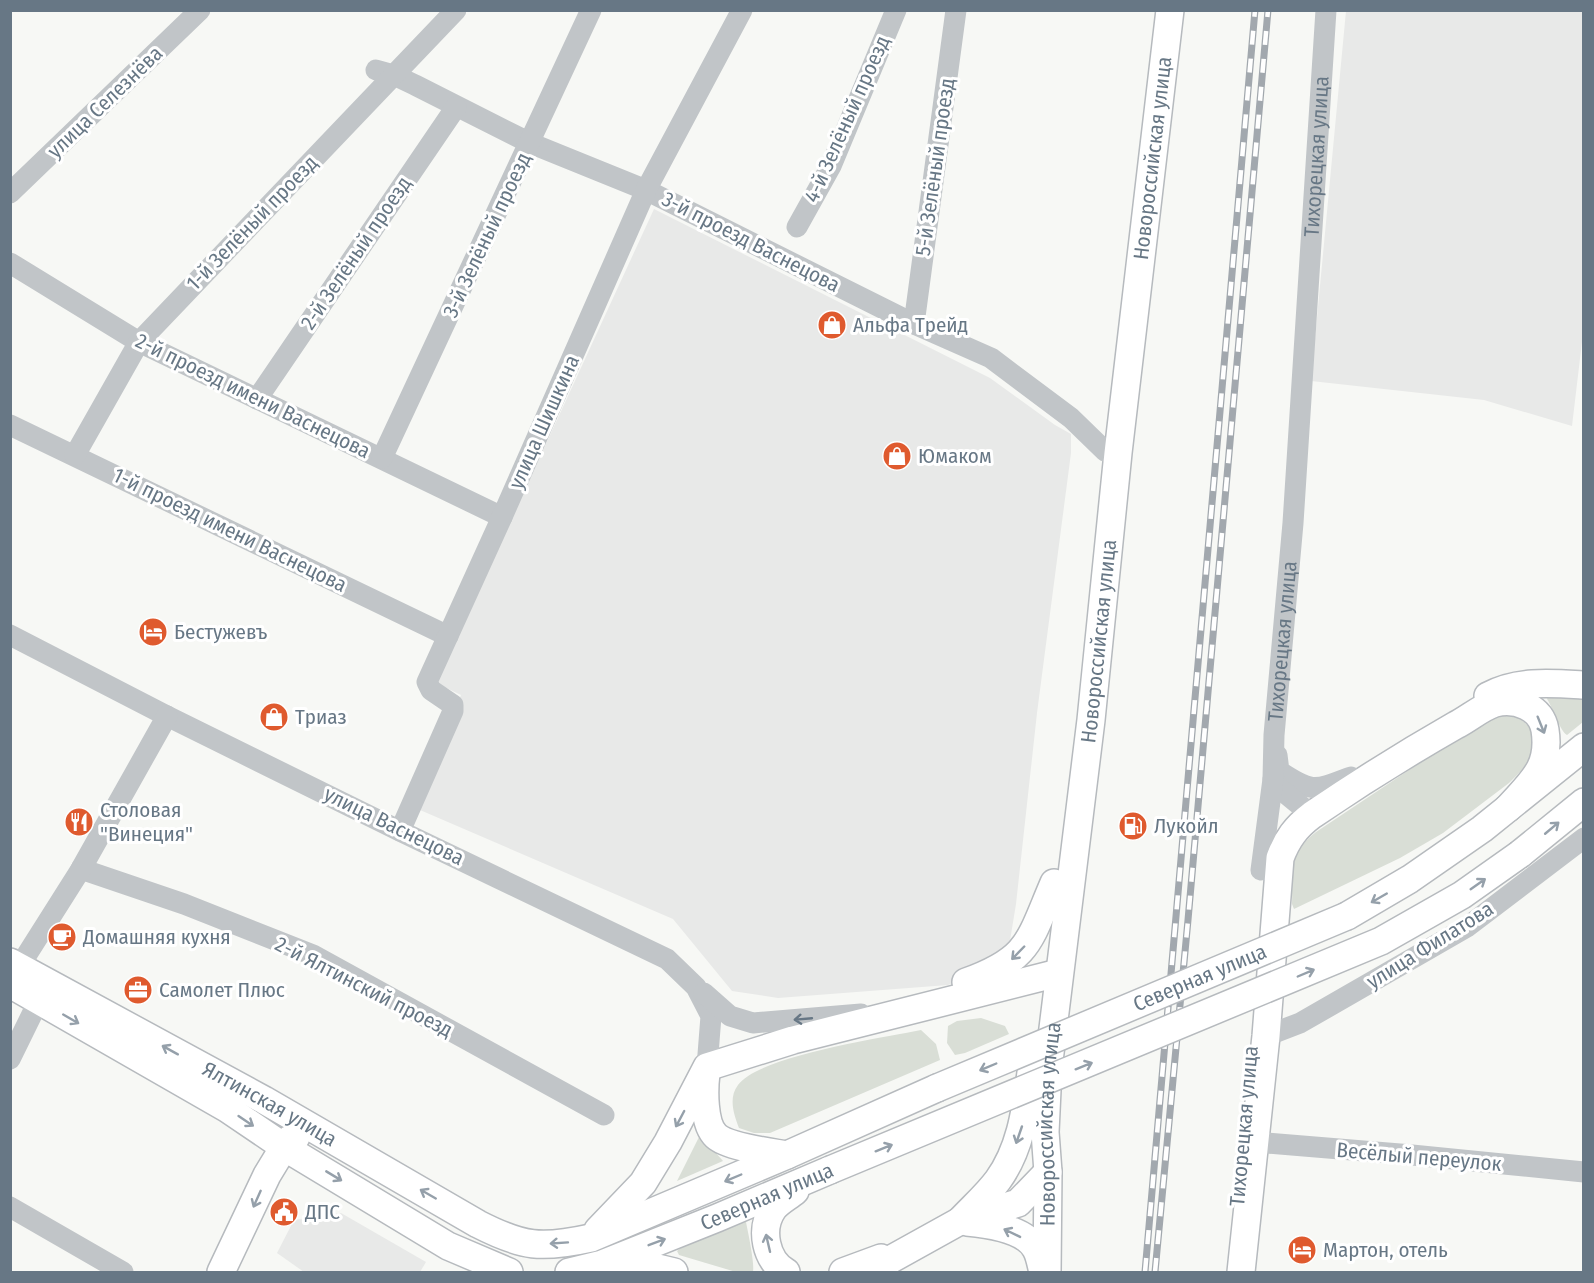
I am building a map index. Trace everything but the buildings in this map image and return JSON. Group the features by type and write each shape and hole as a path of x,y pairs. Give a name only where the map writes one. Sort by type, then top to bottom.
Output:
{"main road":[{"name":"Новороссийская улица","path":"960,1221 998,1180 1014,1150 1024,1119 1033,1057 1050,975 1091,720 1111,452 1155,10"},
{"name":"Новороссийская улица","path":"1045,1272 1048,1172 1045,1132 1054,883 1170,10"},
{"path":"1270,864 1307,811 1351,777 1476,703 1499,690 1527,683 1584,685"},
{"path":"1270,864 1278,827 1495,703 1516,702 1534,709 1544,725 1547,746 1540,770 1508,808"},
{"name":"Северная улица","path":"527,1245 565,1244 591,1238 787,1155 937,1088 1347,916 1410,879 1482,829 1584,747"},
{"name":"Северная улица","path":"569,1272 602,1264 1381,941 1462,895 1520,854 1584,802"},
{"name":"Тихорецкая улица","path":"1241,1272 1266,1036 1275,917 1270,864"},
{"name":"Тихорецкая улица","path":"1230,1272 1270,864"},
{"path":"930,1005 956,986 1006,965 1021,952 1034,933 1054,883"},
{"name":"Ялтинская улица","path":"13,971 39,1000 228,1109 284,1147 448,1246 508,1272"},
{"name":"Ялтинская улица","path":"13,971 330,1137 478,1224 503,1237 527,1245"},
{"path":"591,1238 643,1183 668,1142 707,1067 793,1040 1050,975"},
{"name":"Северная улица","path":"707,1067 705,1086 709,1126 716,1137 757,1150 787,1155"},
{"path":"221,1272 267,1175 290,1139 300,1136 330,1137"},
{"path":"868,1272 960,1221 1018,1203 1048,1172"},
{"path":"786,1272 778,1268 767,1248 765,1229 773,1209 810,1179"},
{"path":"960,1221 988,1224 1009,1230 1028,1241 1036,1249 1045,1272"},
{"path":"843,1272 916,1244"},
{"name":"Северная улица","path":"602,1264 649,1266 674,1272"}],"street":[{"name":"улица Селезнёва","path":"10,193 200,10"},
{"name":"1-й Зелёный проезд","path":"75,455 139,342 385,73 456,10"},
{"name":"3-й Зелёный проезд","path":"382,458 591,10"},
{"name":"улица Шишкина","path":"400,831 453,711 453,705 431,690 427,681 646,190 742,10"},
{"name":"4-й Зелёный проезд","path":"797,227 831,166 896,10"},
{"name":"5-й Зелёный проезд","path":"914,324 956,10"},
{"name":"Тихорецкая улица","path":"1270,864 1276,775 1274,735 1294,511 1326,10"},
{"name":"3-й проезд Васнецова","path":"385,73 530,142 646,190 914,324 992,358 1071,418 1111,452"},
{"name":"2-й Зелёный проезд","path":"257,399 456,107"},
{"name":"2-й проезд имени Васнецова","path":"10,263 139,342 502,517"},
{"name":"1-й проезд имени Васнецова","path":"10,425 448,636"},
{"name":"улица Васнецова","path":"10,635 167,716 400,831 667,959 696,987 711,1016 707,1067"},
{"path":"13,971 81,868 167,716"},
{"path":"1276,775 1302,786 1319,789 1351,777"},
{"path":"1276,775 1307,811"},
{"path":"1276,775 1278,827"},
{"name":"улица Филатова","path":"1266,1036 1300,1023 1467,927 1584,838"},
{"name":"2-й Ялтинский проезд","path":"81,868 184,904 313,955 604,1114"},
{"path":"696,987 730,1016 753,1023 857,1014 882,1017"},
{"path":"10,1059 39,1000"},
{"name":"Весёлый переулок","path":"1254,1142 1584,1172"},
{"path":"10,1207 123,1272"}],"shaded area":[{"path":"1346,11 1583,11 1584,325 1572,426 1484,400 1311,381"},
{"path":"654,209 990,378 1071,434 1071,453 1037,713 1016,904 1007,959 948,985 778,998 732,991 673,919 413,807 461,695 436,683"},
{"path":"1549,695 1583,695 1583,722 1567,735 1547,699"},
{"path":"1502,715 1517,716 1525,723 1532,730 1535,745 1533,759 1509,783 1443,833 1400,858 1294,909 1292,872 1296,856 1307,840 1487,718"},
{"path":"981,1018 1005,1026 1009,1034 955,1055 947,1043 948,1026 957,1021"},
{"path":"921,1030 936,1044 940,1060 770,1133 754,1133 739,1128 734,1112 733,1095 738,1085 750,1075 770,1065 795,1057 851,1043"},
{"path":"700,1135 723,1161 677,1181"},
{"path":"341,1213 426,1262 420,1272 304,1272 277,1253 294,1220"},
{"path":"737,1222 746,1222 753,1272 736,1272 679,1255 677,1251 683,1246"}],"railway":[{"path":"1145,1272 1255,10"},
{"path":"1155,1272 1268,10"}],"place":[{"name":"Альфа Трейд","path":"832,325"},
{"name":"Юмаком","path":"897,456"},
{"name":"Бестужевъ","path":"153,632"},
{"name":"Триаз","path":"274,717"},
{"name":"Столовая \"Винеция\"","path":"79,822"},
{"name":"Лукойл","path":"1133,826"},
{"name":"Домашняя кухня","path":"62,937"},
{"name":"Самолет Плюс","path":"138,990"},
{"name":"ДПС","path":"284,1212"},
{"name":"Мартон, отель","path":"1302,1250"}]}
